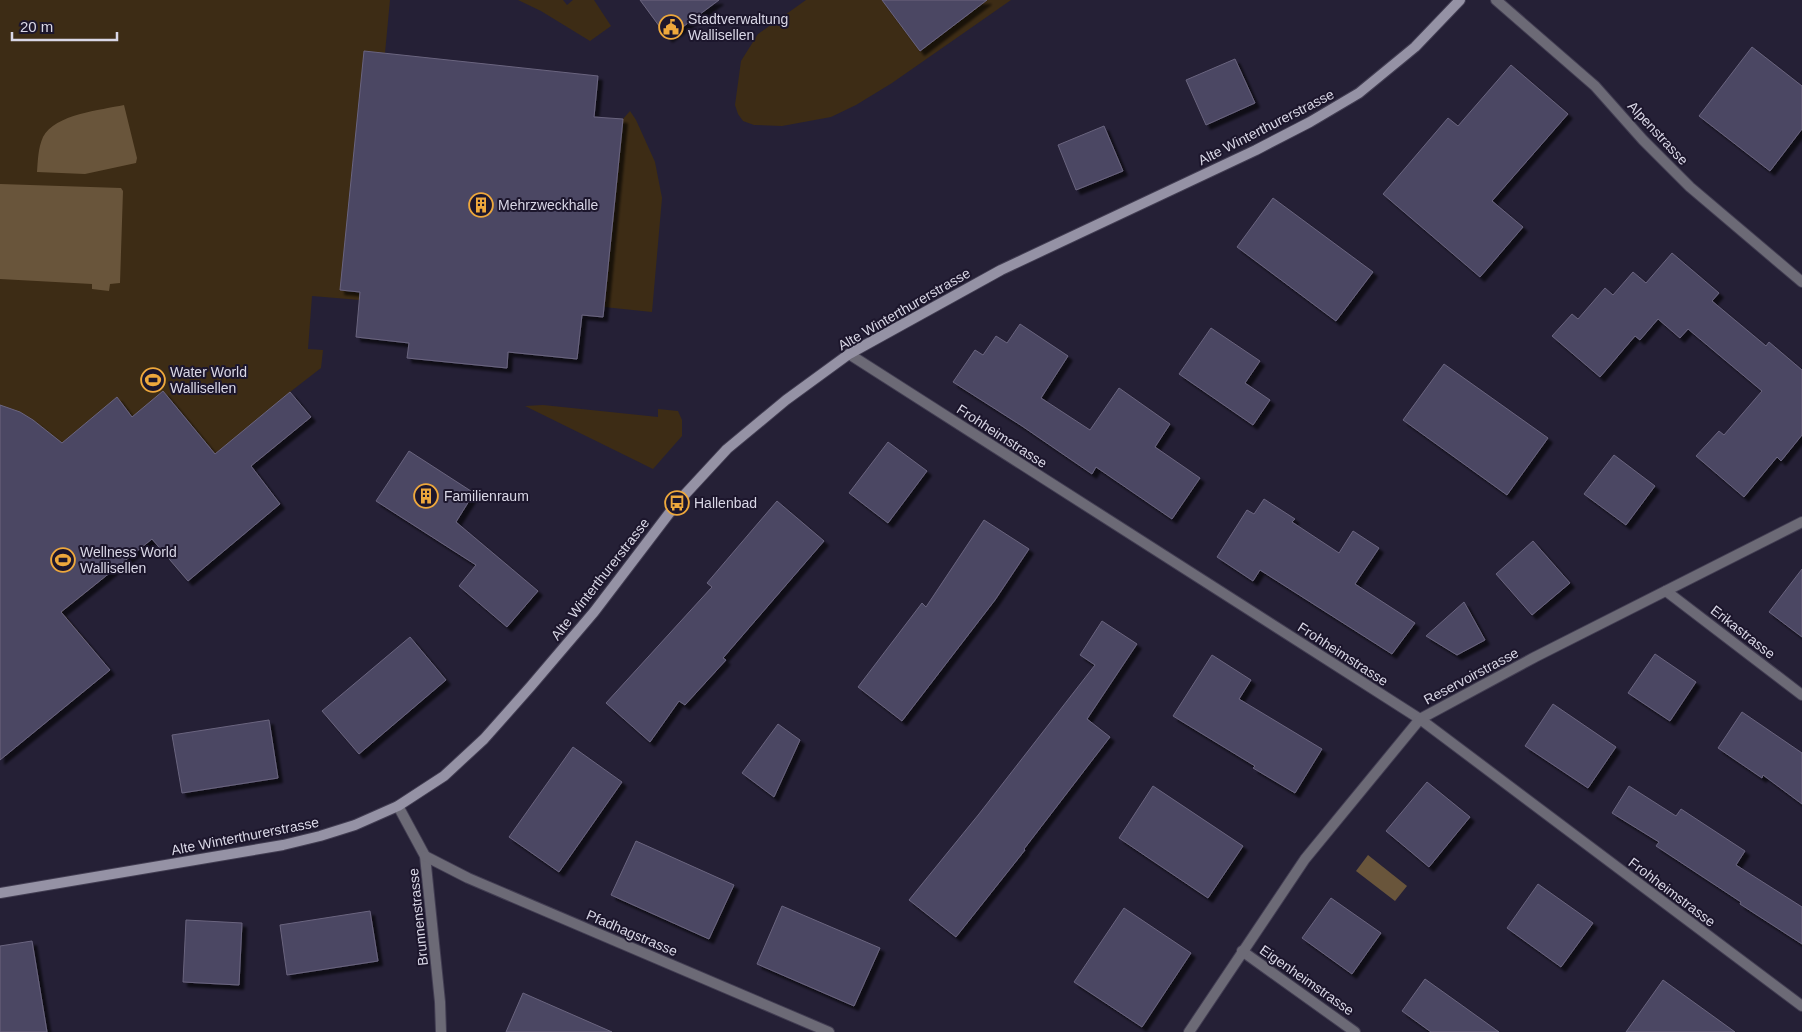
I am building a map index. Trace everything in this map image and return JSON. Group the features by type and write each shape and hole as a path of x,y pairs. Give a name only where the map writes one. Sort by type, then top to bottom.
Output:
{"main road":[{"name":"Alte Winterthurerstrasse","path":"0,893 283,846 355,825 398,806 444,776 484,739 594,612 677,503 727,449 786,400 849,354 1000,270 1256,150 1310,122 1359,93 1415,46 1460,0"}],"street":[{"name":"Alpenstrasse","path":"1496,0 1596,86 1643,140 1690,187 1802,282"},
{"name":"Frohheimstrasse","path":"849,354 1420,719 1802,1006"},
{"name":"Reservoirstrasse","path":"1190,1032 1242,951 1305,859 1420,719 1535,657 1802,522"},
{"name":"Erikastrasse","path":"1666,591 1802,695"},
{"name":"Brunnenstrasse","path":"398,806 425,856 440,1002 441,1032"},
{"name":"Pfadhagstrasse","path":"425,856 468,878 829,1032"},
{"name":"Eigenheimstrasse","path":"1242,951 1356,1032"}],"shaded area":[{"name":"Water World Wallisellen","path":"0,0 390,0 385,53 364,51 340,290 361,293 360,300 312,296 308,349 323,350 321,368 290,392 311,417 251,466 265,516 188,581 152,539 62,612 110,670 0,760"},
{"path":"518,0 563,0 567,5 573,0 594,0 611,26 590,41 541,11"},
{"path":"806,0 882,0 920,51 987,0 1011,0 892,83 856,105 831,117 782,126 754,125 743,121 735,105 741,61 758,34"},
{"path":"124,105 137,158 136,163 85,174 37,172 40,145 49,129 57,123 79,114"},
{"path":"630,111 655,162 662,198 652,312 604,307 623,119"},
{"path":"0,184 121,188 123,191 120,283 110,284 109,291 92,289 92,284 0,279"},
{"path":"543,405 658,417 658,409 678,411 682,420 682,436 653,469 525,406"},
{"path":"1368,855 1407,886 1395,901 1356,871"}],"building":[{"name":"Stadtverwaltung Wallisellen","path":"640,0 719,0 668,38"},
{"path":"882,0 987,0 920,51"},
{"path":"1752,47 1802,86 1802,129 1770,171 1699,116"},
{"name":"Mehrzweckhalle","path":"364,51 598,76 594,117 623,119 603,317 582,315 577,359 508,352 507,368 407,358 409,343 356,337 360,292 340,290"},
{"path":"1235,59 1255,103 1206,125 1186,80"},
{"path":"1511,65 1568,114 1492,201 1523,227 1480,277 1383,194 1448,118 1458,126"},
{"path":"1104,126 1123,171 1076,190 1058,145"},
{"path":"1273,198 1373,272 1336,321 1237,247"},
{"path":"1672,253 1719,293 1712,301 1766,346 1769,342 1802,370 1802,435 1781,461 1777,457 1744,497 1696,456 1719,431 1724,435 1762,391 1688,329 1680,338 1658,319 1640,340 1635,336 1600,377 1552,336 1572,314 1578,319 1605,288 1613,295 1633,272 1646,283"},
{"path":"1020,324 1068,356 1041,398 1090,430 1119,388 1170,424 1155,447 1200,478 1172,519 1096,467 1092,474 953,382 975,350 983,355 996,336 1007,343"},
{"path":"1211,328 1260,361 1245,383 1270,400 1253,425 1179,374"},
{"path":"1444,364 1548,438 1507,495 1403,420"},
{"name":"Wellness World Wallisellen","path":"163,391 215,454 290,392 311,417 251,466 280,504 188,581 152,539 61,612 110,670 0,760 0,405 20,412 62,443 117,397 132,417"},
{"path":"888,442 927,471 888,523 849,493"},
{"path":"409,451 474,493 456,522 538,591 507,627 459,586 476,565 376,501"},
{"path":"1614,455 1655,486 1626,525 1584,494"},
{"path":"1264,499 1295,519 1292,522 1339,553 1353,531 1379,548 1355,584 1415,623 1392,654 1260,570 1253,581 1217,557 1247,510 1254,514"},
{"path":"777,501 824,541 723,658 726,660 685,705 679,701 650,742 606,703 712,587 707,583"},
{"path":"984,520 1029,549 995,600 902,721 858,687 922,603 926,607"},
{"path":"1533,541 1570,583 1532,615 1496,574"},
{"path":"1802,569 1802,637 1769,612"},
{"path":"1464,602 1485,640 1457,655 1426,636"},
{"path":"1102,621 1137,644 1087,719 1110,737 1025,850 956,937 909,900 979,814 1095,665 1080,655"},
{"path":"410,637 446,680 359,754 322,711"},
{"path":"1655,654 1696,682 1670,721 1628,693"},
{"path":"1212,655 1251,680 1239,699 1322,749 1295,793 1173,716"},
{"path":"1553,704 1616,747 1588,788 1525,746"},
{"path":"1742,712 1802,753 1802,804 1763,775 1762,778 1718,748"},
{"path":"269,720 278,778 182,793 172,735"},
{"path":"778,724 800,740 774,797 742,773"},
{"path":"573,747 622,782 559,872 509,837"},
{"path":"1427,782 1470,817 1429,867 1386,831"},
{"path":"1153,786 1243,846 1208,898 1119,838"},
{"path":"1629,786 1676,816 1681,809 1745,851 1736,865 1802,907 1802,944 1656,846 1659,842 1612,813"},
{"path":"636,841 734,885 709,939 611,895"},
{"path":"1538,884 1593,923 1561,967 1507,928"},
{"path":"1331,898 1381,933 1352,974 1302,938"},
{"path":"782,906 880,948 854,1006 757,964"},
{"path":"1124,908 1191,953 1142,1027 1074,982"},
{"path":"370,911 378,961 287,975 280,925"},
{"path":"186,920 242,923 239,985 183,982"},
{"path":"32,941 47,1032 0,1032 0,946"},
{"path":"1425,979 1499,1032 1431,1032 1402,1011"},
{"path":"1663,980 1735,1032 1626,1032"},
{"path":"523,993 612,1032 506,1032"}],"place":[{"name":"Stadtverwaltung Wallisellen","path":"671,27"},
{"name":"Mehrzweckhalle","path":"481,205"},
{"name":"Water World Wallisellen","path":"153,380"},
{"name":"Familienraum","path":"426,496"},
{"name":"Hallenbad","path":"677,503"},
{"name":"Wellness World Wallisellen","path":"63,560"}]}
